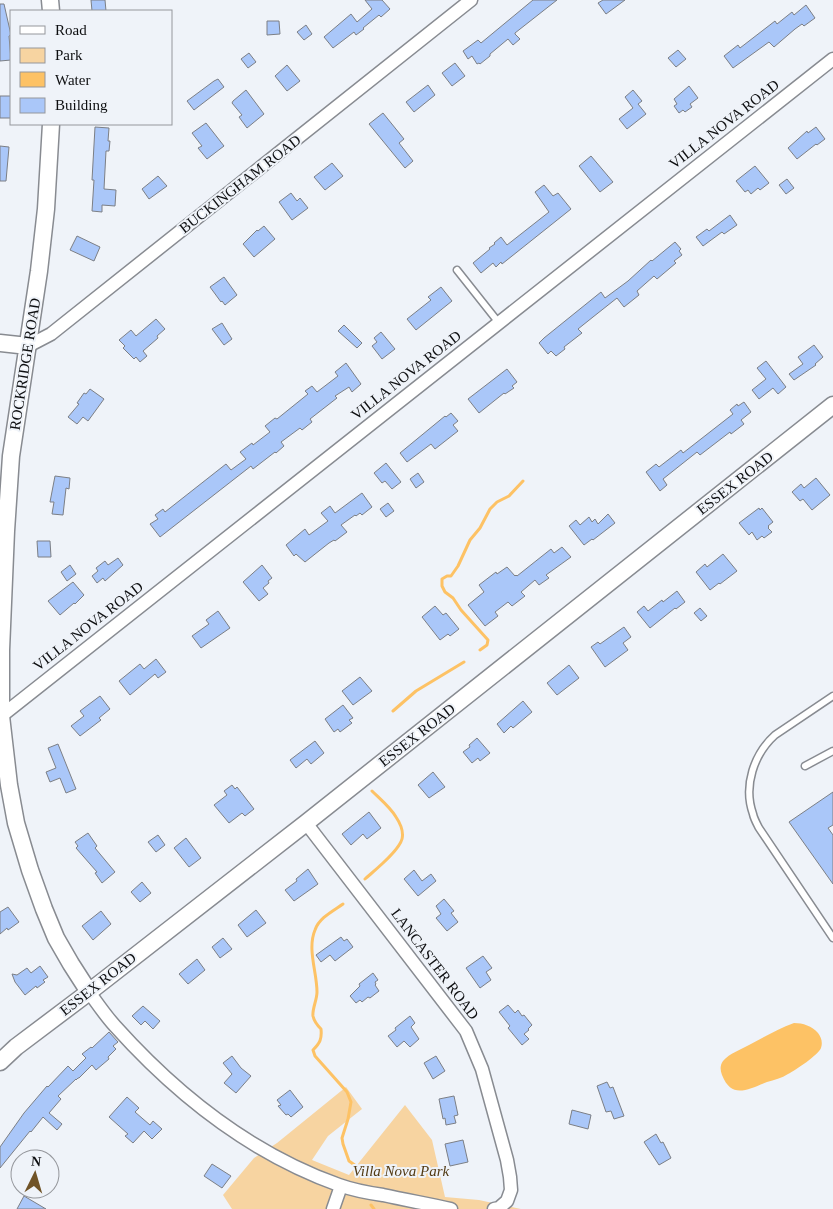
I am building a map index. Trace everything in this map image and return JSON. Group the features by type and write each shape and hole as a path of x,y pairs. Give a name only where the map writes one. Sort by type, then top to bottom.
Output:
{"street":[{"name":"BUCKINGHAM ROAD","path":"28,346 51,334 471,0"},
{"name":"VILLA NOVA ROAD","path":"1,716 833,59"},
{"name":"ROCKRIDGE ROAD","path":"52,125 40,262 11,456 6,521 1,650 1,716 9,785 16,823 44,910 56,938 71,964 113,1024 142,1055 203,1108 239,1134 305,1172 341,1186 451,1209"},
{"path":"0,343 28,346"},
{"name":"ESSEX ROAD","path":"0,1062 306,823 833,405"},
{"name":"LANCASTER ROAD","path":"306,823 466,1031 482,1069 510,1177 511,1190 507,1201 499,1208 494,1209"},
{"path":"333,1209 341,1186"}],"lane":[{"path":"458,270 499,323"},
{"path":"832,699 767,743 760,752 755,764 750,788 750,801 753,815 759,828 833,938"},
{"path":"805,766 833,751"}],"green space":[{"name":"Villa Nova Park","path":"346,1087 362,1109 328,1136 312,1160 349,1175 405,1105 432,1140 445,1197 479,1200 521,1209 232,1209 223,1195 254,1158 277,1143"}],"water":[{"path":"794,1023 804,1024 819,1035 822,1046 816,1054 781,1078 747,1089 736,1090 726,1083 721,1073 723,1061 735,1052"}],"building":[{"path":"91,0 105,0 106,10 92,10"},
{"path":"365,0 382,0 390,9 381,17 379,15 356,35 354,32 333,48 324,37 351,14 357,22 372,9"},
{"path":"533,0 557,0 515,33 520,39 513,45 508,39 480,64 477,64 472,56 468,59 463,51 478,40 481,43"},
{"path":"603,0 625,0 606,14 598,3"},
{"path":"0,4 4,4 10,31 10,60 0,61"},
{"path":"806,5 815,18 804,26 802,24 774,47 769,42 733,68 724,56 738,45 740,48 775,21 777,24 792,12 794,15"},
{"path":"267,21 279,21 280,34 267,35"},
{"path":"306,25 312,34 304,40 297,32"},
{"path":"678,50 686,59 676,67 668,58"},
{"path":"249,53 256,62 248,68 241,59"},
{"path":"455,63 465,76 452,86 442,73"},
{"path":"287,65 300,81 287,91 275,76"},
{"path":"218,79 224,87 194,110 187,101"},
{"path":"428,85 435,95 414,112 406,102"},
{"path":"689,86 698,98 690,104 692,107 685,112 683,110 679,113 674,106 677,104 674,99"},
{"path":"246,90 264,114 247,128 239,117 242,115 232,103"},
{"path":"633,90 642,101 638,104 646,114 627,129 619,119 633,108 625,97"},
{"path":"0,96 10,96 10,118 0,118"},
{"path":"383,113 404,139 399,143 413,161 405,168 369,124"},
{"path":"206,123 224,146 207,159 198,148 202,146 192,133"},
{"path":"95,127 109,128 108,141 110,141 109,151 106,151 104,189 116,190 115,206 102,205 102,212 92,211"},
{"path":"816,127 825,139 797,159 788,148 807,131 808,133"},
{"path":"0,146 9,147 6,181 0,181"},
{"path":"591,156 613,182 600,192 579,166"},
{"path":"332,163 343,176 325,190 314,177"},
{"path":"755,166 769,183 751,194 748,190 745,192 736,181"},
{"path":"158,176 167,186 149,199 142,189"},
{"path":"787,179 794,188 786,194 779,185"},
{"path":"544,185 553,196 558,193 571,209 502,264 501,262 496,267 493,263 481,273 473,263 490,249 494,243 501,237 507,245 549,212 535,192"},
{"path":"291,193 297,201 300,198 308,208 292,220 279,202"},
{"path":"730,215 737,225 724,234 722,232 703,246 696,237 707,229 709,231"},
{"path":"264,226 275,239 254,257 243,244 257,230"},
{"path":"77,236 100,247 94,261 70,250"},
{"path":"675,242 681,249 679,251 682,255 674,261 676,263 657,279 654,276 637,291 639,295 624,307 617,298 578,329 582,333 556,356 551,351 548,354 539,343 601,292 605,298"},
{"path":"224,277 237,295 225,305 210,287"},
{"path":"441,287 452,301 416,330 407,319 431,300 428,297"},
{"path":"156,319 165,329 143,351 147,356 140,362 123,348 125,346 119,340 131,330 136,336"},
{"path":"222,323 232,339 224,345 212,329"},
{"path":"344,325 362,343 357,348 338,331"},
{"path":"381,332 395,349 382,359 372,346 377,342 374,338"},
{"path":"814,345 823,357 816,365 794,380 789,374 803,364 798,357"},
{"path":"766,361 786,387 778,394 773,388 759,399 752,390 766,379 757,368"},
{"path":"346,363 361,384 352,392 349,387 335,396 337,398 310,419 312,422 281,442 284,446 276,453 253,469 251,466 160,537 150,524 158,519 155,515 163,509 165,512 226,464 231,470 246,459 240,452 270,432 265,426 275,418 277,419 308,394 305,391 312,386 317,392 338,376 335,372"},
{"path":"507,369 517,382 512,386 514,388 504,393 479,413 468,399"},
{"path":"90,389 104,399 88,421 83,417 77,424 68,417 79,404 77,403 84,393 86,394"},
{"path":"744,402 751,412 741,420 744,424 731,434 730,432 700,455 697,452 663,479 667,485 660,491 646,472 656,464 659,467 681,450 683,453 733,414 730,410 737,404 738,406"},
{"path":"451,413 458,421 453,425 458,431 435,449 431,444 407,462 400,453"},
{"path":"386,463 401,482 392,489 385,481 382,483 374,473"},
{"path":"418,473 424,482 416,488 410,479"},
{"path":"55,476 70,478 69,489 66,488 63,515 52,514 54,502 50,502"},
{"path":"816,478 830,495 812,510 803,499 800,501 792,492 801,484 804,488"},
{"path":"362,493 372,507 362,515 360,513 355,515 341,525 347,532 329,543 305,562 296,554 294,556 286,545 305,529 309,535 328,521 321,513 330,506 335,513"},
{"path":"388,503 394,511 386,517 380,509"},
{"path":"759,508 760,510 762,508 773,522 768,526 772,532 764,538 762,536 757,540 752,532 749,535 739,523"},
{"path":"608,514 615,523 584,545 569,526 576,520 580,525 589,517 592,522 595,519 598,524"},
{"path":"37,541 50,541 51,557 38,557"},
{"path":"562,547 571,557 546,575 549,578 539,585 535,580 521,592 525,596 512,606 508,602 495,612 498,616 485,626 468,605 484,592 479,585 496,572 497,574 507,567 517,576 551,549 554,553"},
{"path":"723,554 737,571 710,590 696,572 705,564 707,567"},
{"path":"118,558 123,565 105,581 103,578 97,583 92,576 98,571 96,568 105,561 108,565"},
{"path":"70,565 76,574 67,581 61,572"},
{"path":"262,565 272,578 263,588 268,594 259,601 243,582"},
{"path":"73,582 84,595 60,615 48,601"},
{"path":"677,591 685,602 650,628 637,612 644,606 648,611"},
{"path":"435,606 443,615 446,613 459,629 450,636 448,634 440,640 422,617"},
{"path":"700,608 707,616 701,621 694,613"},
{"path":"218,611 230,628 201,648 192,636 209,624 206,620"},
{"path":"624,627 631,637 623,643 628,650 605,667 591,647 598,642 600,644"},
{"path":"156,659 166,672 158,678 155,674 130,695 119,681 140,664 144,669"},
{"path":"569,665 579,678 557,695 547,683"},
{"path":"360,677 372,691 353,705 342,691"},
{"path":"100,696 110,709 99,718 101,720 80,736 71,726 84,716 80,711"},
{"path":"523,701 532,712 504,733 497,724"},
{"path":"343,705 353,718 349,720 352,723 340,732 338,729 334,732 325,719"},
{"path":"477,738 490,753 480,761 478,758 472,763 463,752"},
{"path":"315,741 324,753 311,764 307,759 296,768 290,760"},
{"path":"58,744 76,789 66,793 60,778 50,782 46,772 56,768 48,748"},
{"path":"433,772 445,787 429,798 418,785"},
{"path":"232,785 235,789 237,787 254,809 245,816 242,813 229,823 214,805 227,795 224,791"},
{"path":"833,792 833,825 828,828 833,835 833,884 789,822"},
{"path":"369,812 381,828 367,839 363,834 351,845 342,834"},
{"path":"88,833 97,846 95,848 115,872 102,883 95,873 97,872 76,848 78,846 75,842"},
{"path":"158,835 165,845 156,852 148,842"},
{"path":"186,838 201,858 189,867 174,848"},
{"path":"308,869 318,884 294,901 285,890"},
{"path":"414,870 422,881 431,874 436,881 418,896 404,879"},
{"path":"142,882 151,893 140,902 131,892"},
{"path":"444,899 454,911 451,913 458,922 447,931 436,918 441,914 436,906"},
{"path":"8,907 19,922 0,934 0,912"},
{"path":"256,910 266,923 247,937 238,925"},
{"path":"101,911 111,924 93,940 82,926"},
{"path":"341,937 344,941 347,939 353,947 335,961 330,955 321,962 316,955"},
{"path":"223,938 232,949 220,958 212,947"},
{"path":"483,956 492,968 486,972 491,980 480,988 466,968"},
{"path":"197,959 205,970 188,984 179,974"},
{"path":"40,966 48,977 43,980 45,982 37,988 36,986 25,995 15,982 12,974 17,975 27,968 31,973"},
{"path":"373,973 378,980 375,982 375,985 379,991 370,998 368,997 362,1002 360,1000 356,1003 350,996 360,986 359,984"},
{"path":"508,1005 515,1013 518,1010 522,1016 524,1015 532,1025 524,1034 529,1039 522,1045 508,1028 510,1026 499,1012"},
{"path":"143,1006 160,1021 153,1029 145,1021 141,1025 132,1016"},
{"path":"410,1016 415,1023 411,1027 419,1039 410,1047 404,1041 397,1047 388,1036"},
{"path":"109,1032 118,1042 113,1046 116,1049 108,1057 109,1059 96,1070 92,1065 58,1096 61,1099 49,1113 62,1124 57,1130 43,1117 15,1149 10,1149 10,1156 0,1168 0,1147 24,1113 47,1086 68,1066 73,1071 86,1058 82,1054 92,1048"},
{"path":"232,1056 241,1068 251,1076 236,1093 224,1083 232,1074 223,1063"},
{"path":"436,1056 445,1071 433,1079 424,1063"},
{"path":"607,1082 610,1088 613,1087 624,1116 614,1119 611,1111 606,1112 597,1086"},
{"path":"290,1090 303,1107 291,1117 288,1114 286,1115 278,1106 281,1105 277,1100"},
{"path":"454,1096 458,1115 454,1116 456,1123 446,1125 439,1099"},
{"path":"127,1097 139,1108 135,1112 150,1125 153,1121 162,1129 152,1139 144,1131 133,1143 125,1136 128,1134 109,1117"},
{"path":"572,1110 591,1115 588,1129 569,1124"},
{"path":"656,1134 661,1143 663,1142 671,1158 659,1165 644,1142"},
{"path":"463,1140 468,1162 450,1166 445,1144"},
{"path":"212,1164 231,1176 222,1188 204,1176"},
{"path":"22,1199 29,1199 46,1209 17,1209"}],"waterway":[{"path":"480,650 487,645 488,640 461,610 453,598 445,592 442,586 442,579 451,576 458,566 470,540 480,528 490,509 497,502 509,496 523,481"},
{"path":"393,711 416,691 464,662"},
{"path":"365,879 392,855 402,839 402,830 394,813 372,791"},
{"path":"343,904 320,922 313,937 312,953 317,984 313,1016 321,1029 320,1041 313,1050 315,1056 347,1092 351,1102 342,1138 349,1161 356,1166 361,1176"},
{"path":"371,1205 374,1209"}]}
